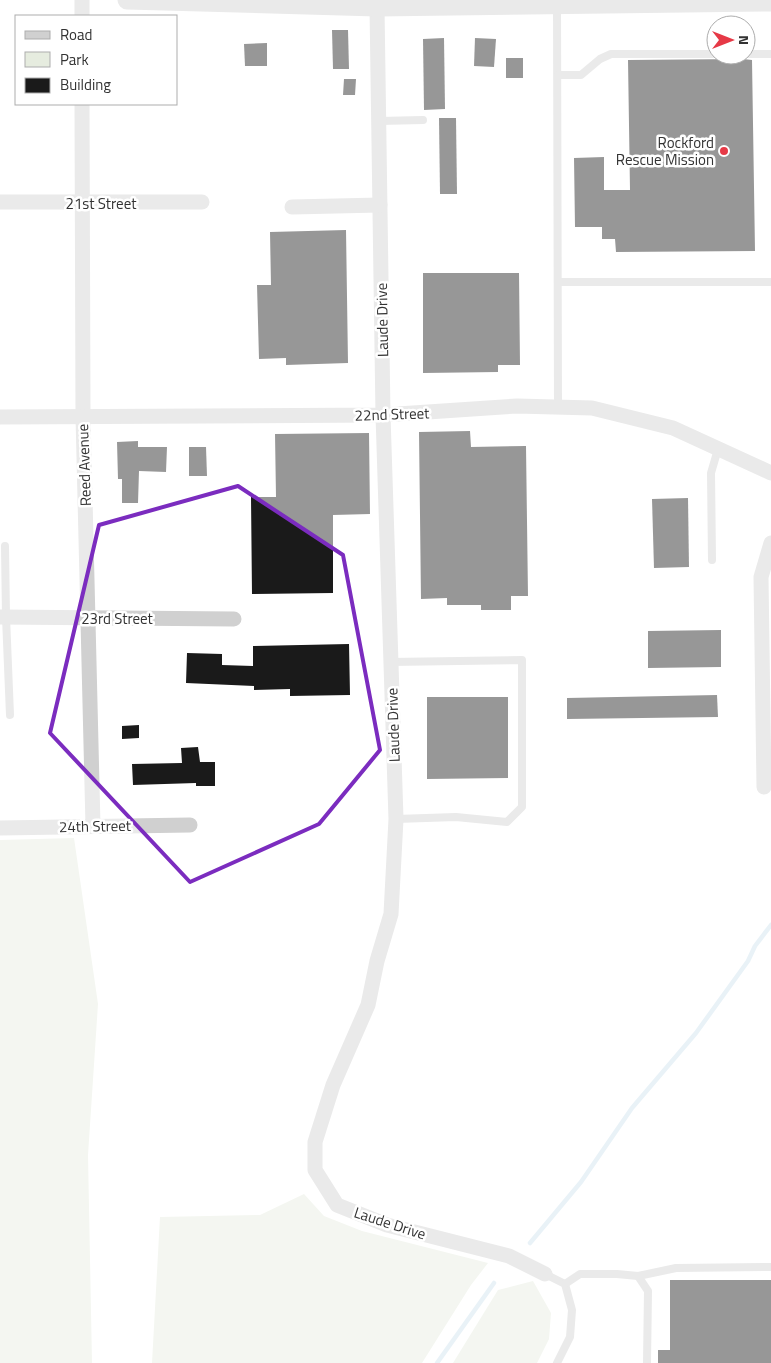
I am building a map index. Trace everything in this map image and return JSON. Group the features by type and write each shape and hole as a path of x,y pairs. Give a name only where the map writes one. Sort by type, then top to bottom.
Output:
{"street":[{"path":"82,0 82,15"},
{"path":"127,0 377,7 527,2 557,4 771,2"},
{"name":"Laude Drive","path":"377,7 383,416 396,819 391,914 377,961 368,1005 333,1084 315,1142 315,1170 337,1204 387,1225 510,1256 545,1274"},
{"name":"Reed Avenue","path":"82,105 83,416 93,826"},
{"name":"21st Street","path":"0,202 202,202"},
{"path":"292,207 380,206"},
{"name":"22nd Street","path":"0,417 383,416 517,406 592,408 673,428 771,473"},
{"path":"764,787 761,577 771,543"},
{"name":"23rd Street","path":"3,617 234,619"},
{"name":"24th Street","path":"0,828 190,825"}],"lane":[{"path":"557,4 558,407"},
{"path":"558,75 581,75 600,59 611,54 706,54"},
{"path":"756,54 771,54"},
{"path":"379,121 423,120"},
{"path":"558,282 771,282"},
{"path":"712,560 711,473 718,449"},
{"path":"5,546 3,617 10,715"},
{"path":"390,662 522,660 522,807 507,822 456,817 396,819"},
{"path":"564,1284 580,1274 638,1276 676,1268 771,1267"},
{"path":"545,1274 564,1284 572,1310 570,1337 557,1363"},
{"path":"638,1276 648,1291 647,1363"}],"highlighted area":[{"path":"238,486 343,555 380,750 319,824 190,882 50,733 99,525"}],"green space":[{"path":"74,838 98,1004 88,1155 92,1363 0,1363 0,840"},
{"path":"304,1194 324,1216 362,1231 488,1263 471,1285 422,1363 152,1363 160,1217 260,1215"},
{"path":"533,1281 551,1313 549,1339 537,1363 453,1363 498,1290"}],"building":[{"path":"332,30 348,30 349,69 333,69"},
{"path":"444,38 445,109 424,110 423,39"},
{"path":"475,38 496,39 494,67 474,66"},
{"path":"267,43 267,66 245,66 244,44"},
{"path":"506,58 523,58 523,78 506,78"},
{"path":"706,59 706,65 752,65 755,251 616,252 615,239 602,239 602,227 575,227 574,158 604,157 604,190 630,190 628,60"},
{"path":"344,79 356,79 355,95 343,95"},
{"path":"439,118 456,118 457,194 440,194"},
{"path":"346,230 348,363 286,365 286,358 259,359 257,285 271,285 270,232"},
{"path":"423,273 519,273 520,365 498,365 498,372 423,373"},
{"path":"470,431 471,447 526,446 528,596 511,596 511,610 481,610 481,605 447,605 447,598 421,599 419,432"},
{"path":"369,433 370,514 333,515 333,593 252,594 251,497 276,497 275,434"},
{"path":"138,441 138,447 167,447 166,472 139,471 138,503 122,503 122,479 118,479 117,442"},
{"path":"189,447 206,447 207,476 189,476"},
{"path":"688,498 689,567 654,568 652,499"},
{"path":"721,630 721,667 648,668 648,631"},
{"path":"349,644 350,695 290,696 290,689 254,690 254,686 186,683 187,653 222,654 222,665 253,666 253,646"},
{"path":"717,695 718,717 567,719 567,698"},
{"path":"427,697 508,697 508,778 427,779"},
{"path":"139,725 139,738 122,739 122,726"},
{"path":"198,747 200,762 215,762 215,786 196,786 196,783 133,785 132,764 182,763 181,748"},
{"path":"670,1280 771,1280 771,1363 658,1363 658,1350 670,1350"}],"waterway":[{"path":"530,1243 581,1182 632,1108 696,1033 748,961 755,946 771,925"},
{"path":"437,1363 494,1283"}],"place":[{"name":"Rockford Rescue Mission","path":"724,151"}]}
